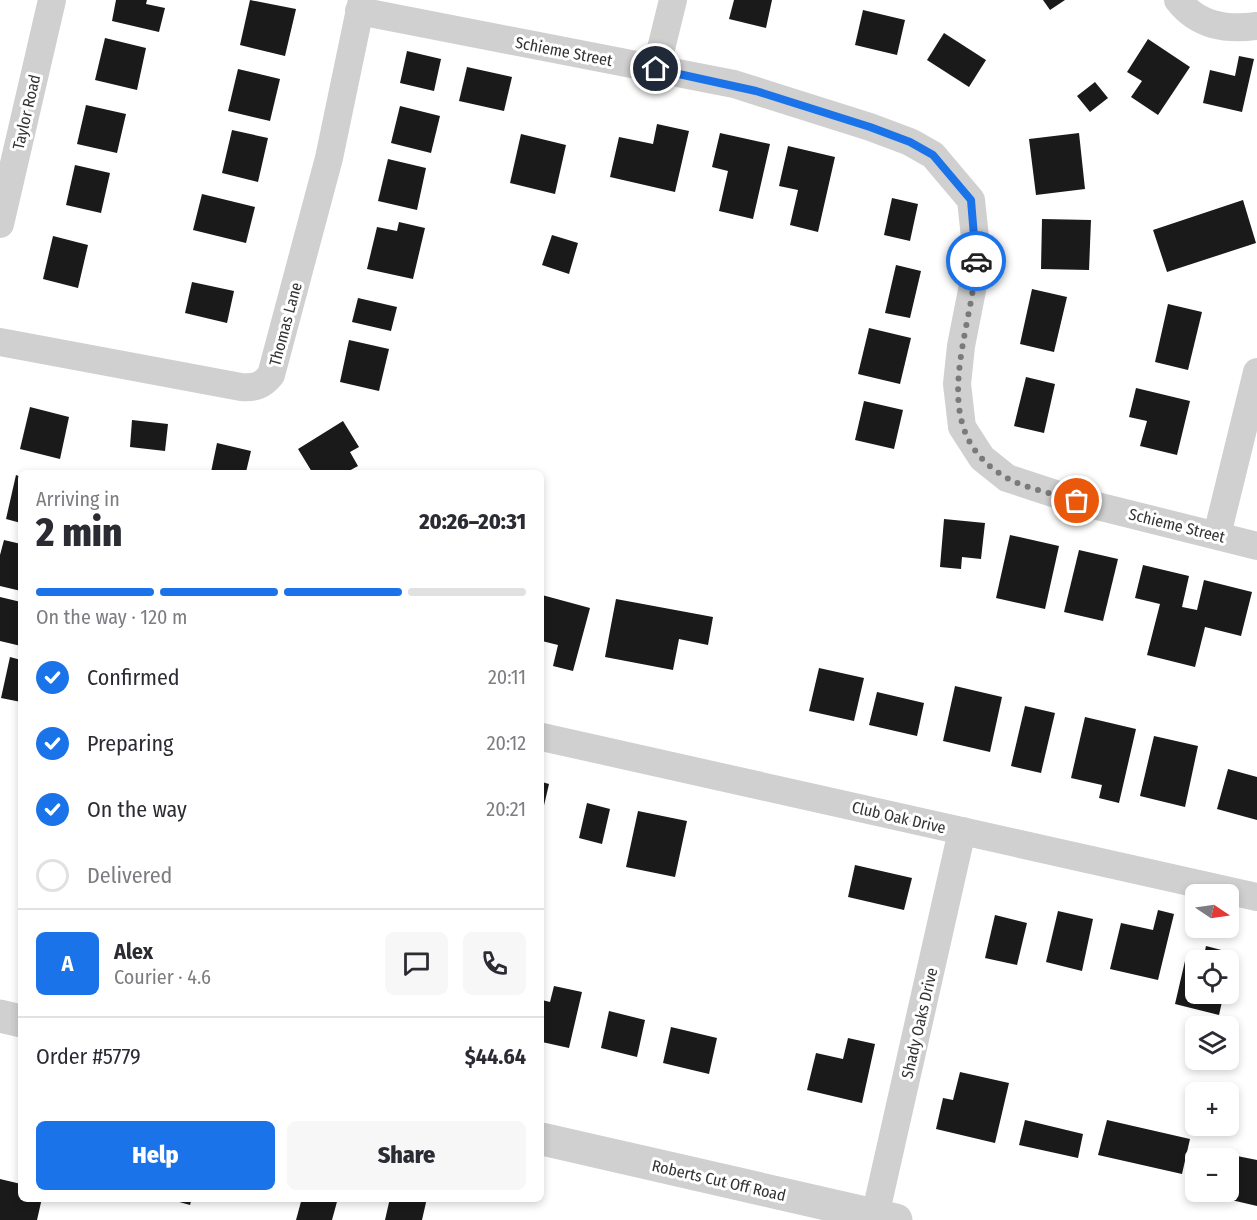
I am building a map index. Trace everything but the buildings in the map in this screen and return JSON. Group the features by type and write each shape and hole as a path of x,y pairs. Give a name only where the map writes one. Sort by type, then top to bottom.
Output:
{"street":[{"name":"Taylor Road","path":"0,224 52,0"},
{"path":"656,69 673,0"},
{"path":"1179,0 1194,16 1213,25 1234,29 1257,26"},
{"name":"Schieme Street","path":"361,6 756,91 870,127 910,142 933,155 971,200 976,247 975,275 961,346 957,384 962,427 982,458 1007,478 1077,501 1257,546"},
{"name":"Thomas Lane","path":"0,342 241,387 254,388 264,382 271,375 329,158 361,6"},
{"path":"1217,536 1257,372"},
{"name":"Club Oak Drive","path":"544,737 1257,897"},
{"name":"Shady Oaks Drive","path":"885,1218 962,831"},
{"path":"0,1016 18,1020"},
{"name":"Roberts Cut Off Road","path":"544,1139 885,1218"}],"way so far":[{"path":"976,261 961,346 957,384 962,427 982,458 1007,478 1077,501"}],"route":[{"path":"656,69 734,84 870,127 910,142 933,155 971,200 976,261"}]}
